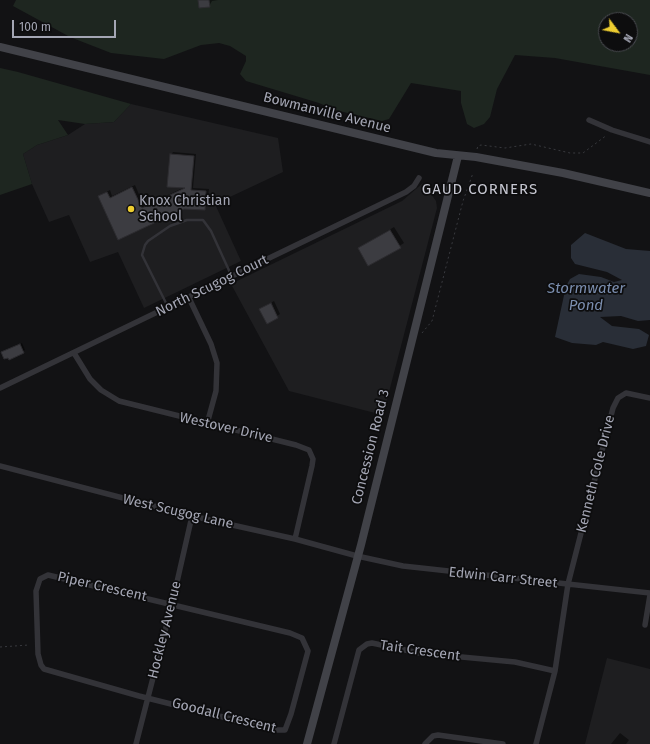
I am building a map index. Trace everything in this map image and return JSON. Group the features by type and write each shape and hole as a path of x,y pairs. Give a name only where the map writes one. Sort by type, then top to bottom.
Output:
{"main road":[{"name":"Bowmanville Avenue","path":"0,47 428,151 458,156 476,157 563,173 650,194"},
{"name":"Concession Road 3","path":"306,744 357,556 458,156"}],"street":[{"path":"589,120 612,130 650,142"},
{"name":"North Scugog Court","path":"0,388 406,192 414,186 419,178"},
{"path":"189,298 211,344 217,363 216,391 207,424"},
{"name":"Westover Drive","path":"74,353 90,379 101,390 119,401 296,445 309,450 313,459 312,466 295,539"},
{"name":"Kenneth Cole Drive","path":"568,584 615,403 618,398 626,393 650,398"},
{"name":"West Scugog Lane","path":"0,466 192,516 295,539 357,556"},
{"name":"Hockley Avenue","path":"136,744 172,604 192,516"},
{"name":"Edwin Carr Street","path":"357,556 431,570 650,594"},
{"name":"Piper Crescent","path":"148,697 44,669 41,665 38,654 36,587 44,576 54,575 172,604"},
{"path":"536,744 555,671 568,584"},
{"path":"645,625 650,594"},
{"name":"Goodall Crescent","path":"148,697 275,730 285,730 291,714 308,651 302,638 290,633 172,604"},
{"name":"Tait Crescent","path":"334,744 359,650 367,644 372,643 419,653 515,662 555,671"},
{"path":"425,744 433,736 438,735 503,744"}],"lane":[{"path":"168,308 142,255 148,241 170,226 187,220 203,220 211,231 232,277"}],"path":[{"path":"476,157 478,146 481,145 505,148 531,144 570,153 583,153 612,130"},
{"path":"432,321 463,201 473,173"},
{"path":"0,647 29,646"}],"shaded area":[{"path":"16,0 650,0 650,75 555,58 515,55 497,89 490,117 484,124 474,128 467,124 461,103 461,91 411,83 389,119 382,121 335,110 319,103 246,81 240,74 246,61 246,56 230,46 219,43 201,45 164,59 111,53 70,37 13,6"},
{"path":"0,68 131,104 114,122 85,124 58,120 68,135 37,145 23,154 32,184 0,195"},
{"name":"Knox Christian School","path":"131,104 278,138 283,172 215,204 241,261 144,308 118,252 90,262 69,215 49,222 32,184 23,154 37,145 68,135 85,124 114,122"},
{"path":"423,183 436,201 437,208 383,415 289,391 231,284 402,201"},
{"path":"607,658 650,669 650,744 585,744"}],"water":[{"name":"Stormwater Pond","path":"585,233 626,249 650,251 650,320 638,321 621,316 600,317 612,326 639,329 649,335 646,346 633,349 603,342 596,345 572,343 555,337 566,286 570,279 579,274 601,277 614,282 622,280 607,272 575,264 571,258 571,245"}],"building":[{"path":"198,0 209,0 210,7 199,8"},
{"path":"170,154 194,156 191,190 206,191 205,210 184,209 118,240 98,196 107,192 110,198 132,187 142,208 185,188 167,187"},
{"path":"390,230 401,248 368,266 358,248"},
{"path":"271,303 278,318 267,324 259,309"},
{"path":"20,344 24,353 9,360 8,358 4,359 1,352"}],"place":[{"name":"Knox Christian School","path":"131,209"}],"district":[{"name":"GAUD CORNERS","path":"480,190"}]}
